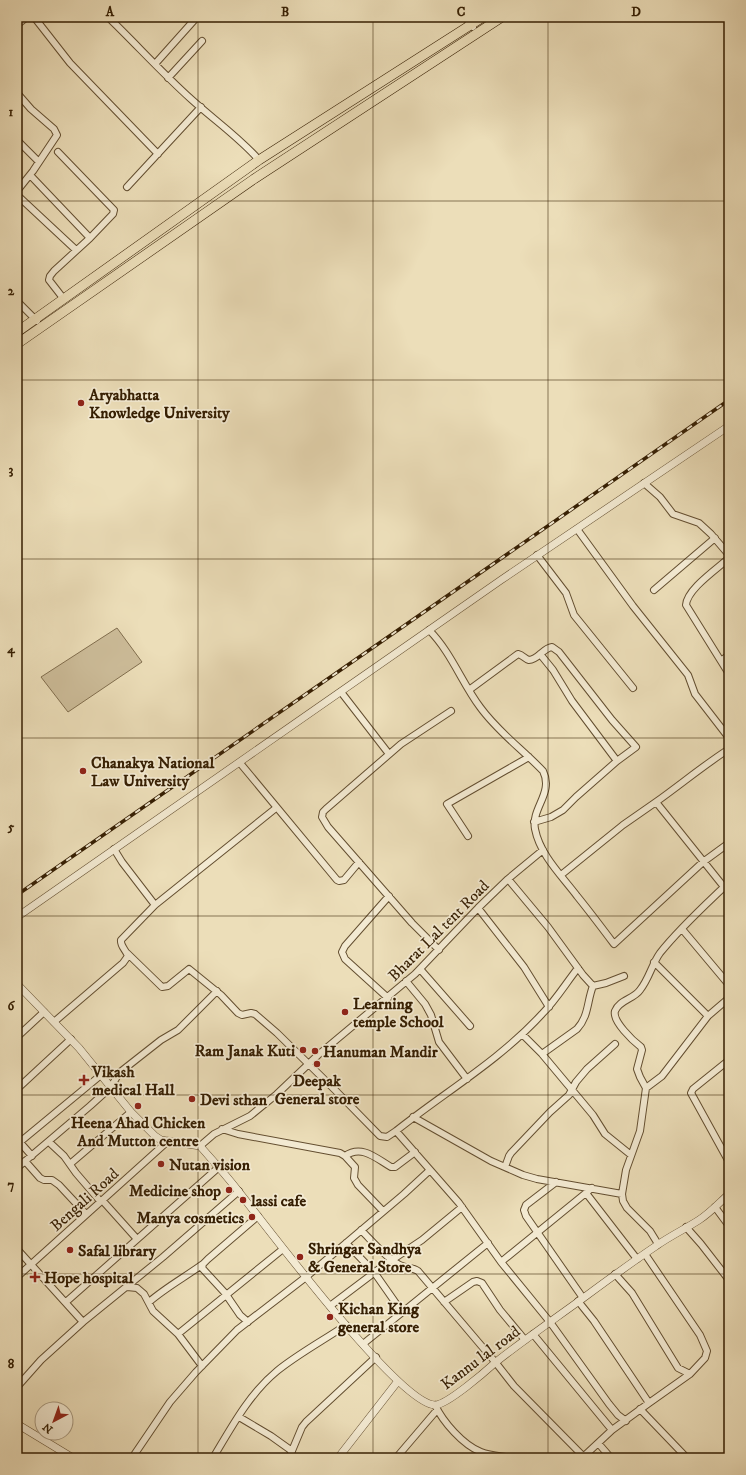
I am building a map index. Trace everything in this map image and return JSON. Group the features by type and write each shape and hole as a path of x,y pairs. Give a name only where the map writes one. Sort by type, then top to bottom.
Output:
{"main road":[{"path":"17,332 130,250 259,160 468,21 483,17"},
{"path":"17,344 240,189 502,17"},
{"path":"233,178 240,189"},
{"path":"130,250 137,260"}],"street":[{"path":"34,17 70,63 158,154"},
{"path":"108,17 168,78 248,147 259,160"},
{"path":"155,64 196,17"},
{"path":"17,25 24,18"},
{"path":"468,21 478,32"},
{"path":"168,78 202,41"},
{"path":"17,92 31,109 56,132 57,135 55,140 17,191"},
{"path":"127,187 201,108"},
{"path":"17,140 39,162"},
{"path":"58,152 114,210 113,214 90,238 50,276 50,280 63,298"},
{"path":"30,175 90,238"},
{"path":"17,195 76,250"},
{"path":"17,301 35,318 41,327"},
{"path":"17,917 537,555 729,426"},
{"path":"644,483 660,497 673,514 681,518 696,521 729,555"},
{"path":"577,529 633,606 688,675 695,694 729,738"},
{"path":"654,590 714,538"},
{"path":"537,555 566,593 574,615 633,688"},
{"path":"729,558 694,590 686,600 686,605 729,674"},
{"path":"429,630 440,643 480,708 494,725 543,771 547,783 534,822 535,831 543,850 614,944 703,862 729,842"},
{"path":"469,690 518,654 522,654 527,659 531,660 547,647 552,647 556,649 636,748 617,761 563,810 551,817 534,822"},
{"path":"540,654 572,701 617,761"},
{"path":"721,661 729,655"},
{"path":"341,692 389,754"},
{"path":"439,950 412,923 326,824 322,817 323,812 400,744 451,711"},
{"path":"561,875 623,825 694,775 706,764 729,749"},
{"path":"468,836 447,804 529,757"},
{"path":"240,763 337,880 344,880 359,862"},
{"path":"656,802 703,862 726,885 697,912 654,962 642,989 618,1006 615,1011 615,1016 628,1036 642,1050 637,1069 646,1088 640,1131 623,1181 623,1201 627,1208 650,1231 658,1244"},
{"path":"276,808 155,904 121,940 120,943 127,953 162,987 168,986 189,969 217,991 238,1013 242,1015 251,1013 255,1014 309,1064 380,1136 387,1137 396,1131 492,1060 522,1034 549,1007 578,968"},
{"path":"114,849 122,862 155,904"},
{"name":"Bharat Lal tent Road","path":"200,1146 208,1138 222,1129 243,1120 256,1112 277,1094 338,1038 388,998 420,969 478,908 508,879 543,850"},
{"path":"508,879 548,927 593,986"},
{"path":"388,998 345,958 342,952 345,946 389,896"},
{"path":"478,908 524,967 549,1007"},
{"path":"682,929 729,985"},
{"path":"54,1022 123,963 128,956 127,953"},
{"path":"654,962 708,1016"},
{"path":"420,969 470,1026"},
{"path":"593,986 624,976"},
{"path":"406,981 425,1004 431,1015 439,1042 467,1079"},
{"path":"17,984 71,1040 131,1112 155,1136 161,1140 200,1146"},
{"path":"542,1054 582,1024 587,1012 589,995 593,986"},
{"path":"17,1168 111,1087 119,1074 161,1040 178,1030 217,991"},
{"path":"646,1088 670,1068 708,1016 729,998"},
{"path":"17,1037 44,1012"},
{"path":"522,1034 542,1054 593,1114 605,1134 631,1155"},
{"path":"17,1089 71,1040"},
{"path":"505,1167 511,1153 550,1112 569,1095 576,1082 587,1069 615,1044"},
{"path":"729,1060 693,1089 691,1093 729,1162"},
{"path":"32,1156 18,1140 101,1075"},
{"path":"70,1164 131,1112"},
{"path":"414,1117 491,1161 529,1177 622,1194"},
{"path":"222,1129 238,1134 334,1151 345,1156 355,1167 354,1178 356,1181 383,1211"},
{"path":"396,1131 462,1208 501,1262 550,1322 609,1404 618,1415 626,1421"},
{"name":"Bengali Road","path":"17,1277 168,1141"},
{"path":"49,1142 59,1150 79,1178 138,1239"},
{"name":"Kannu lal road","path":"200,1146 239,1191 283,1249 363,1344 398,1381 423,1400 436,1407 459,1392 533,1334 658,1244 698,1220 729,1194"},
{"path":"345,1156 350,1152 366,1152 391,1167 396,1167 415,1152"},
{"path":"26,1161 40,1178 44,1180 52,1180 59,1185 86,1214"},
{"path":"66,1302 219,1168"},
{"path":"132,1458 170,1402 237,1330 306,1277 409,1190 430,1170"},
{"path":"556,1182 526,1205 524,1210 526,1216 538,1232 594,1321 649,1403"},
{"path":"501,1262 592,1188"},
{"path":"17,1387 41,1360 83,1322 163,1257 239,1191"},
{"path":"586,1193 637,1259"},
{"path":"715,1207 729,1226"},
{"path":"330,1306 374,1272 422,1240 462,1208"},
{"path":"149,1302 161,1291 181,1280 203,1264 258,1216"},
{"path":"686,1227 705,1248 729,1280"},
{"path":"361,1230 392,1260 398,1264 414,1268 418,1271 514,1386 582,1457 612,1430 690,1374 706,1358 707,1351 691,1322 645,1254"},
{"path":"346,1243 374,1272 402,1312"},
{"path":"363,1344 488,1243"},
{"path":"17,1248 83,1322"},
{"path":"178,1334 283,1249"},
{"path":"203,1264 202,1268 205,1273 226,1294 240,1315 248,1322"},
{"path":"616,1274 629,1288 678,1368 690,1374"},
{"path":"444,1302 473,1282 477,1281 482,1283 500,1310 525,1340"},
{"path":"126,1287 137,1288 144,1294 156,1315 178,1334 202,1366"},
{"path":"213,1458 249,1402 264,1383 277,1371 346,1325"},
{"path":"533,1334 612,1430"},
{"path":"289,1458 302,1427 306,1422 376,1357"},
{"path":"338,1458 398,1381"},
{"path":"400,1457 436,1407 448,1426 478,1451 512,1458"},
{"path":"640,1409 687,1458"},
{"path":"239,1417 271,1436 292,1451"},
{"path":"17,1424 73,1458"},
{"path":"598,1443 611,1458"}],"shaded area":[{"path":"117,628 142,662 68,712 41,677"}],"railway":[{"path":"17,895 729,400"}],"place":[{"name":"Aryabhatta Knowledge University","path":"81,403"},
{"name":"Chanakya National Law University","path":"83,771"},
{"name":"Learning temple School","path":"345,1012"},
{"name":"Ram Janak Kuti","path":"303,1050"},
{"name":"Hanuman Mandir","path":"315,1051"},
{"name":"Deepak General store","path":"317,1064"},
{"name":"Vikash medical Hall","path":"84,1080"},
{"name":"Devi sthan","path":"192,1099"},
{"name":"Heena Ahad Chicken And Mutton centre","path":"138,1106"},
{"name":"Nutan vision","path":"161,1164"},
{"name":"Medicine shop","path":"229,1190"},
{"name":"lassi cafe","path":"243,1200"},
{"name":"Manya cosmetics","path":"252,1217"},
{"name":"Safal library","path":"70,1250"},
{"name":"Shringar Sandhya & General Store","path":"300,1257"},
{"name":"Hope hospital","path":"35,1277"},
{"name":"Kichan King general store","path":"330,1317"}]}
